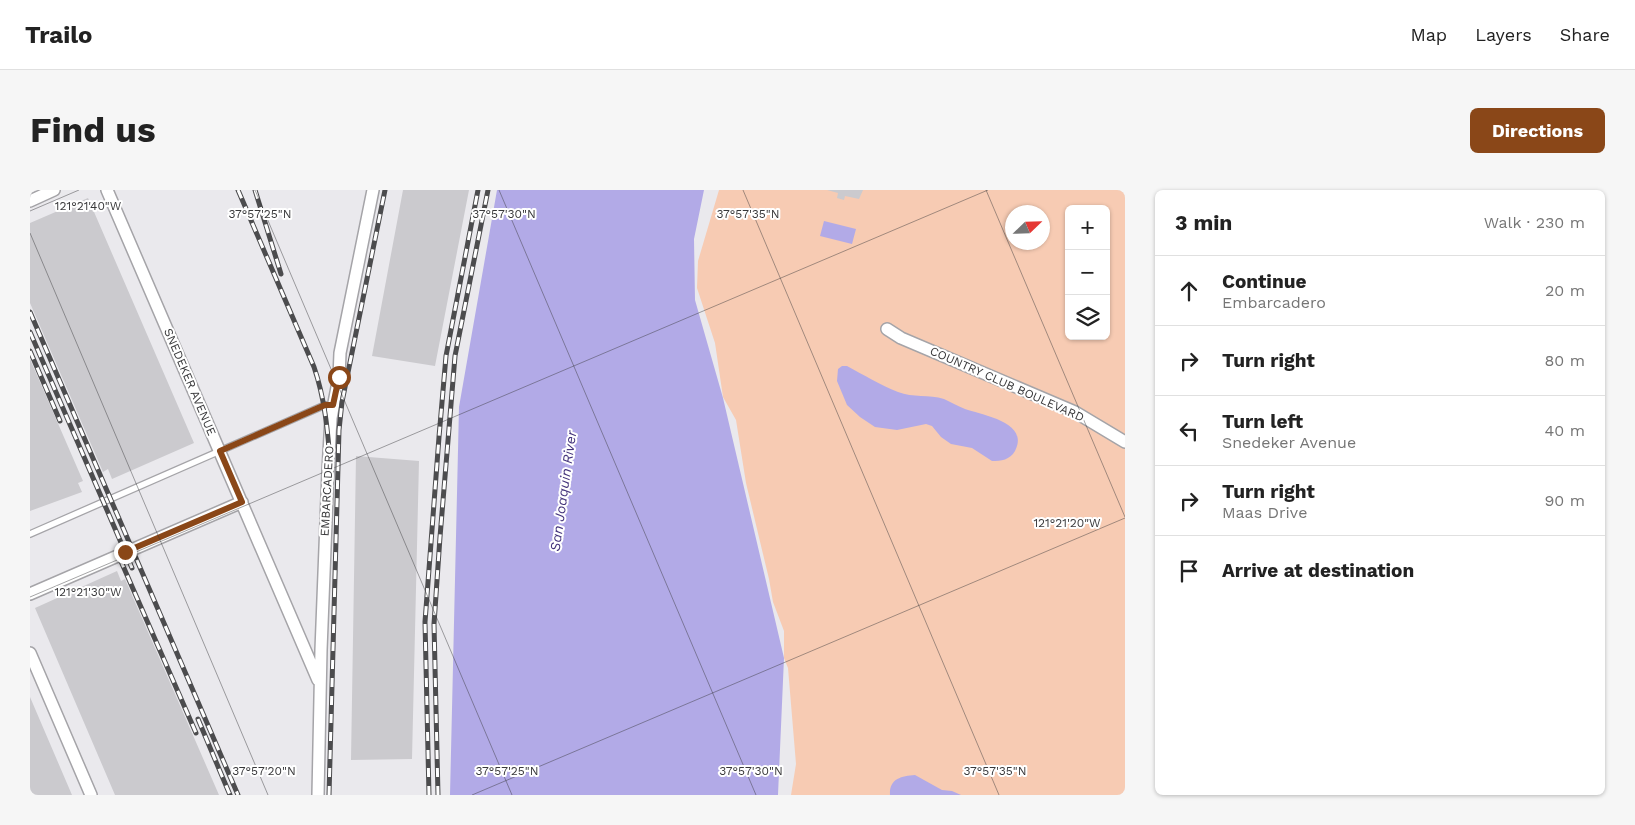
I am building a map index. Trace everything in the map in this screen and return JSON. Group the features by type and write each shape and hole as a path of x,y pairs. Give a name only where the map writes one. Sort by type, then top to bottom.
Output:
{"street":[{"path":"30,200 54,190"},
{"name":"SNEDEKER AVENUE","path":"107,190 321,684"},
{"name":"EMBARCADERO","path":"318,795 328,471 333,405 339,377 340,353 373,190"},
{"name":"COUNTRY CLUB BOULEVARD","path":"887,329 901,338 1075,412 1125,442"},
{"path":"30,594 242,502"},
{"path":"30,653 91,795"}],"lane":[{"path":"30,534 325,405 333,405"}],"shaded area":[{"path":"719,190 1125,190 1125,795 791,795 796,764 788,668 784,658 784,631 773,602 746,483 736,420 723,397 715,343 697,288 698,261"}],"water":[{"name":"San Joaquin River","path":"497,190 704,190 694,239 695,300 723,398 784,658 778,795 450,795 459,407"},
{"path":"824,221 856,229 852,244 820,236"},
{"path":"842,366 847,366 898,392 944,399 965,409 1002,421 1016,433 1018,441 1015,451 1008,458 992,461 972,448 951,444 941,437 932,426 926,424 897,430 875,427 847,405 837,381 838,369"},
{"path":"915,775 942,790 952,791 961,795 890,795 892,785 897,779"}],"building":[{"path":"403,190 469,190 435,366 372,356"},
{"path":"827,190 863,190 859,199 845,196 844,200 837,198 838,193"},
{"path":"88,198 194,443 112,479 108,469 103,472 30,303 30,223"},
{"path":"30,359 83,481 78,483 82,492 30,511"},
{"path":"356,456 419,461 412,759 351,760"},
{"path":"117,571 121,581 125,579 219,795 115,795 35,608"},
{"path":"30,697 72,795 30,795"}],"railway":[{"path":"238,190 314,367 324,406 331,472"},
{"path":"255,190 281,274"},
{"path":"329,795 339,430 342,402 385,190"},
{"path":"429,795 425,622 439,437 446,356 478,190"},
{"path":"438,795 434,624 440,537 455,356 488,190"},
{"path":"30,312 238,795"},
{"path":"30,332 132,568"},
{"path":"30,351 60,421"},
{"path":"120,559 196,733"},
{"path":"198,719 230,795"}],"route":[{"path":"125,552 242,502 220,451 325,405 333,405 339,377"}]}
